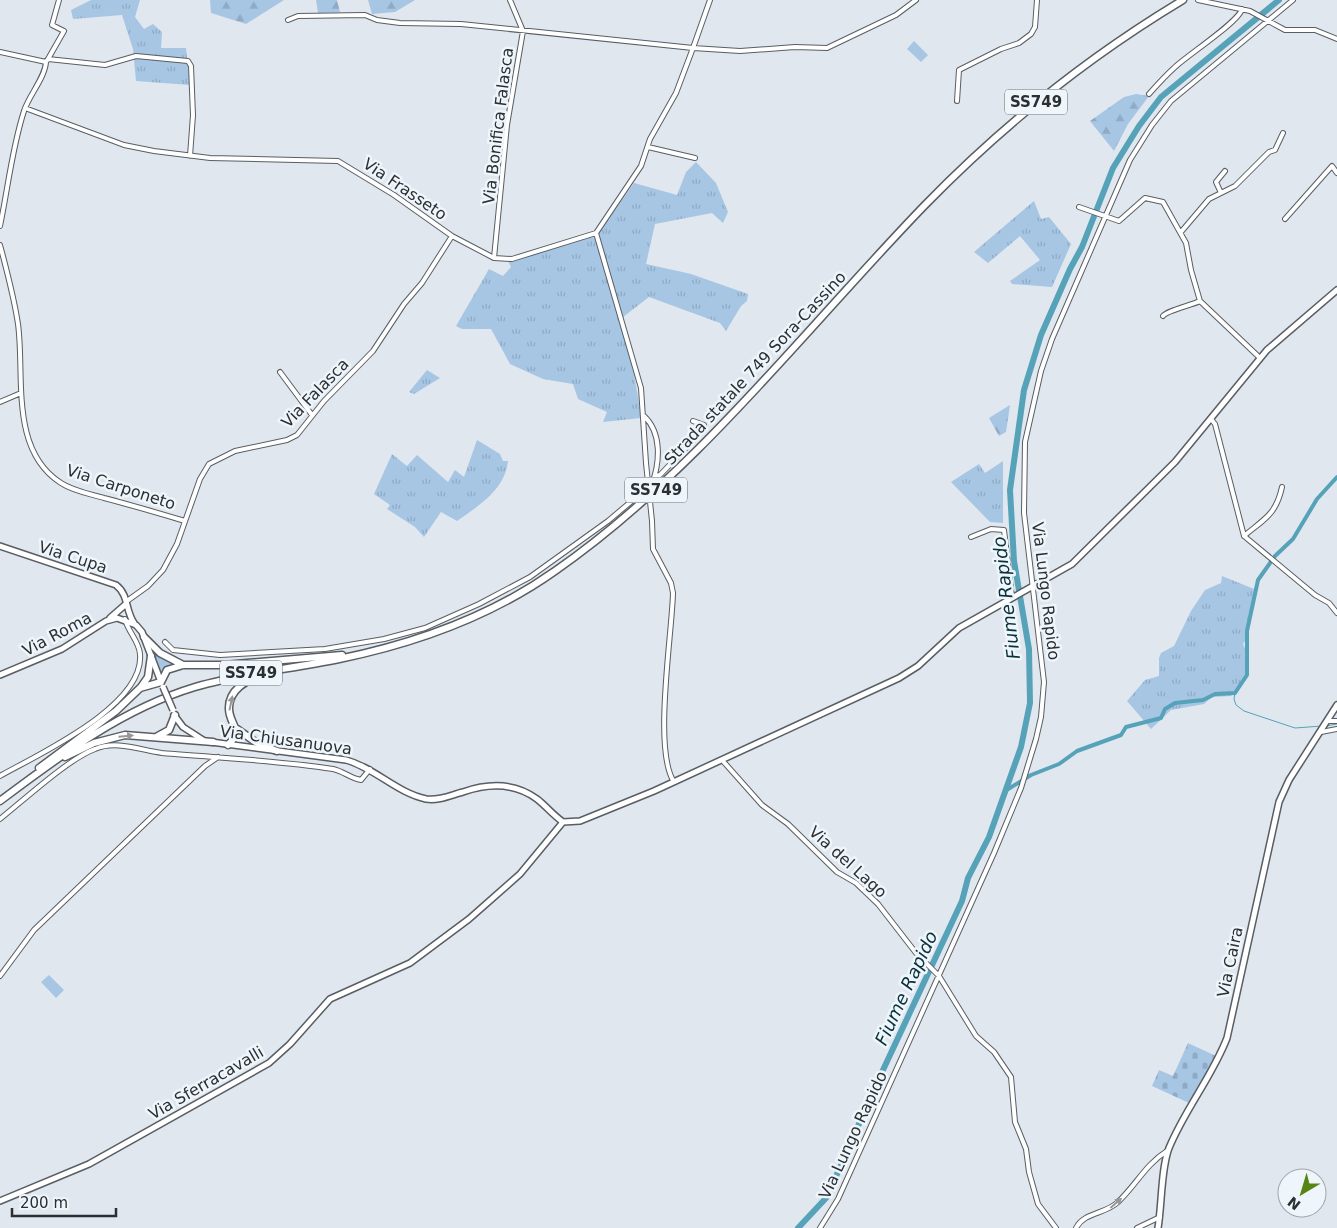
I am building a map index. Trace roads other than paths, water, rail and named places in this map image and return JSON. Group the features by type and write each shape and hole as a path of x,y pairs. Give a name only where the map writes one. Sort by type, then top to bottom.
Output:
{"highway":[{"path":"1168,9 1177,0"},
{"name":"Strada statale 749 Sora-Cassino","path":"0,801 84,740 116,720 154,702 227,678 338,659 383,649 442,631 504,602 558,569 623,518 693,454 925,206 1007,126 1089,61 1183,0"},
{"path":"1168,9 1188,0"},
{"path":"144,637 160,653 183,664"},
{"path":"140,688 162,685 166,670 183,664 224,665 335,656 383,649"},
{"path":"20,786 46,762 116,711 140,688 148,677 151,656"},
{"path":"228,745 237,735 237,729 229,710 229,702 233,693 243,684 255,677 338,659"},
{"path":"157,736 168,730 174,713"},
{"path":"237,729 257,743 277,750"},
{"path":"20,786 64,758 94,743 125,735 157,736 213,742"}],"main road":[{"path":"563,822 580,821 674,782 812,720 911,671 959,628 1072,564 1175,462 1260,358 1337,290"},
{"name":"Via Cupa","path":"0,546 111,582 121,588 129,615 144,637"},
{"path":"126,603 123,612 125,619 136,625"},
{"path":"106,621 126,603"},
{"name":"Via Roma","path":"0,674 62,649 106,621 117,618 125,619"},
{"name":"Via Chiusanuova","path":"144,637 174,713 189,732 213,742 228,745 346,760 370,769 402,789 430,799 439,799 486,785 504,786 523,791 536,798 563,822"},
{"name":"Via Caira","path":"1158,1228 1164,1164 1169,1150 1222,1052 1226,1038 1279,802 1289,780 1337,705"},
{"name":"Via Sferracavalli","path":"0,1202 89,1164 269,1062 290,1044 330,999 410,963 469,919 520,874 563,822"}],"street":[{"path":"0,226 25,108 30,93 44,73 47,60 64,31 52,25 59,0"},
{"name":"Via Bonifica Falasca","path":"494,258 507,125 523,31 510,0"},
{"path":"674,782 669,772 663,719 673,593 671,583 653,548 641,388 596,234 641,166 650,139 676,93 710,0"},
{"path":"288,20 298,16 365,15 376,20 400,23 461,24 693,48 740,51 794,47 821,49 838,45 896,15 916,0"},
{"path":"957,100 959,70 1001,49 1019,43 1031,34 1035,27 1036,0"},
{"path":"1198,0 1252,12 1285,30 1315,30 1337,39"},
{"name":"Via Lungo Rapido","path":"820,1228 828,1217 841,1191 1021,788 1041,717 1044,682 1031,587 1024,513 1025,442 1041,371 1052,339 1130,160 1152,124 1171,102 1266,20 1293,0"},
{"path":"1149,94 1174,67 1242,13 1242,9"},
{"path":"0,52 47,60 105,65 136,56 188,61 191,66 193,115 190,156"},
{"name":"Via Frasseto","path":"25,108 124,145 190,156 245,160 338,161 394,195 452,236 494,258 512,259 596,234"},
{"path":"1180,232 1209,198 1235,186 1269,152 1275,150 1283,133"},
{"path":"648,147 695,158"},
{"path":"1285,219 1332,166 1337,173"},
{"path":"1221,193 1216,182 1225,171"},
{"path":"1080,207 1105,218 1119,221 1142,200 1150,198 1163,202 1186,243 1200,301 1260,358"},
{"name":"Via Falasca","path":"126,603 148,586 163,570 177,544 200,479 209,464 235,451 287,440 297,434 312,415 373,351 404,304 422,283 452,236"},
{"name":"Via Carponeto","path":"0,245 18,324 21,409 37,457 47,473 62,484 85,492 185,520"},
{"path":"1163,316 1166,312 1184,309 1200,301"},
{"path":"280,372 312,415"},
{"path":"0,402 21,393"},
{"path":"165,642 173,650 220,655 325,649 376,640 424,628 489,598 530,577 608,521 652,484 655,476 658,445 650,422 644,416"},
{"path":"1211,419 1215,424 1244,536 1315,595 1329,603 1337,613"},
{"path":"655,476 660,476 704,429 704,425 693,421"},
{"path":"1244,536 1266,520 1280,495 1282,487"},
{"path":"971,537 991,529 1004,530 1014,596"},
{"path":"0,776 83,729 111,708 122,696 134,678 140,655 125,619"},
{"path":"1328,721 1337,720"},
{"path":"1321,732 1337,729"},
{"path":"0,819 70,765 94,749 111,745 160,752 339,770 351,778 361,780 370,769"},
{"path":"0,976 34,930 205,766 218,757"},
{"name":"Via del Lago","path":"722,760 762,805 788,824 837,872 856,883 878,904 916,953 937,974 976,1036 994,1052 1011,1077 1014,1089 1015,1122 1026,1149 1033,1188 1044,1215 1056,1228"},
{"path":"1076,1228 1085,1218 1108,1210 1119,1202 1155,1159 1169,1150"},
{"path":"1137,1228 1160,1217"}],"waterway":[{"name":"Fiume Rapido","path":"798,1228 827,1197 876,1085 962,901 968,878 989,837 1021,747 1030,703 1029,649 1014,561 1010,490 1024,390 1041,335 1070,269 1082,247 1113,168 1139,126 1161,97 1279,0"},
{"path":"1005,791 1031,775 1059,764 1077,751 1121,735 1126,727 1161,718 1165,709 1175,703 1203,700 1215,694 1235,693 1247,675 1247,631 1258,580 1275,556 1293,539 1317,499 1337,477"},
{"path":"1235,693 1236,705 1244,711 1295,728 1322,726"},
{"path":"1326,726 1337,724"}]}
